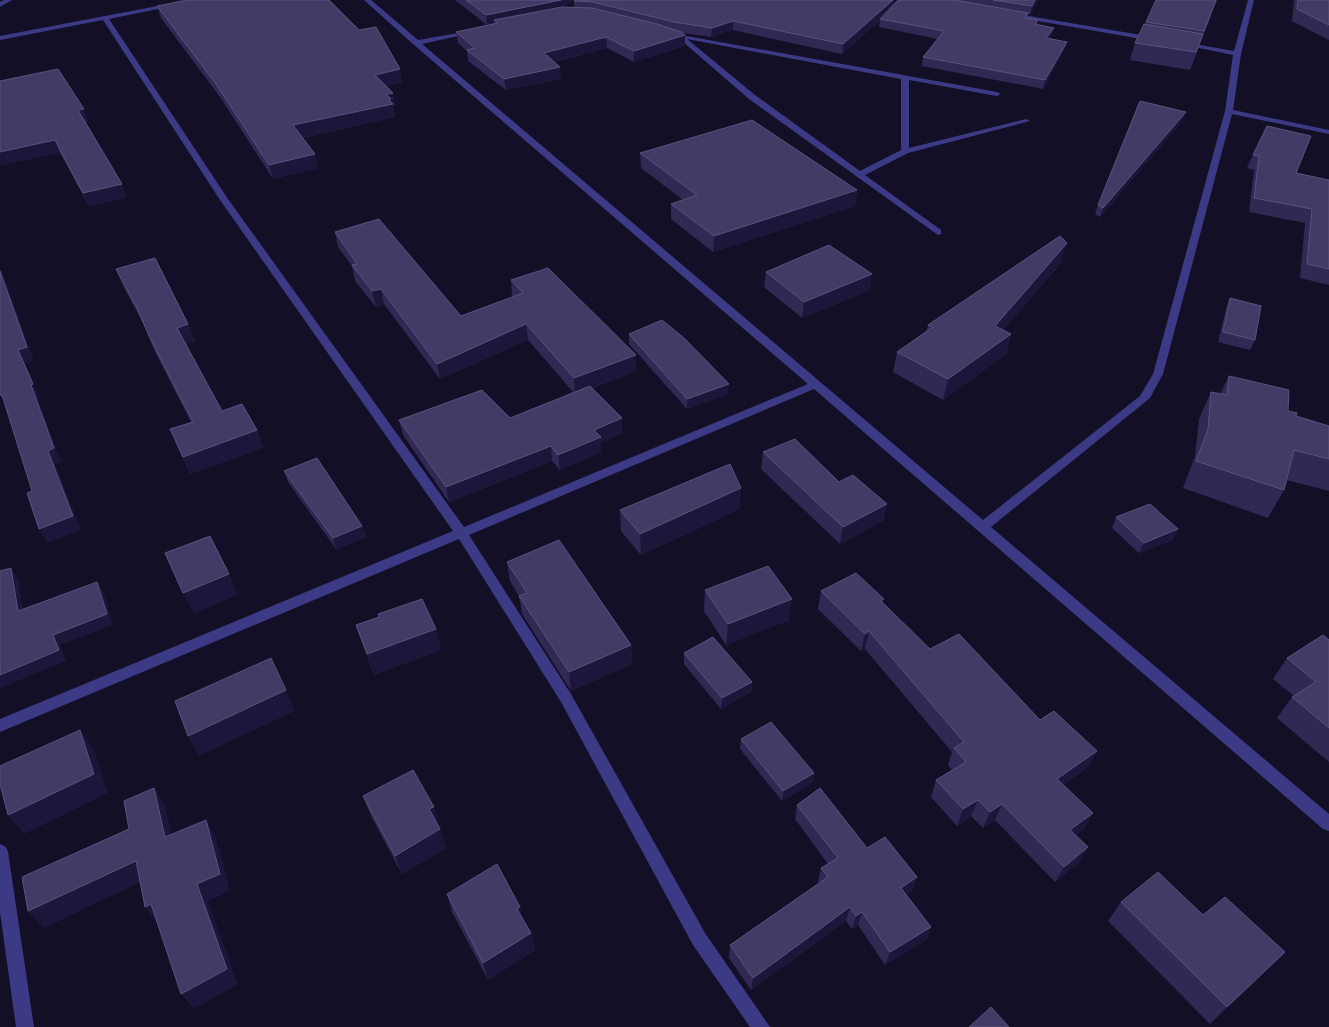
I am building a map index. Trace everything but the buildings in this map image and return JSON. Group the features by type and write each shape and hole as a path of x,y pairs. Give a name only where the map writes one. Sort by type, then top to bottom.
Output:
{"street":[{"path":"0,4 9,0"},
{"path":"0,38 199,0"},
{"path":"367,0 1329,824"},
{"path":"983,527 1144,398 1158,374 1229,111 1237,54 1251,0"},
{"path":"1016,16 1160,41"},
{"path":"105,19 224,200 462,534 566,698 699,939 761,1027"},
{"path":"415,43 480,30"},
{"path":"938,232 752,97 684,40 660,31 997,94"},
{"path":"1180,44 1237,54"},
{"path":"905,77 905,151"},
{"path":"1229,111 1329,132"},
{"path":"859,175 905,151 1026,121"},
{"path":"0,726 817,384"},
{"path":"0,852 25,1027"}]}
